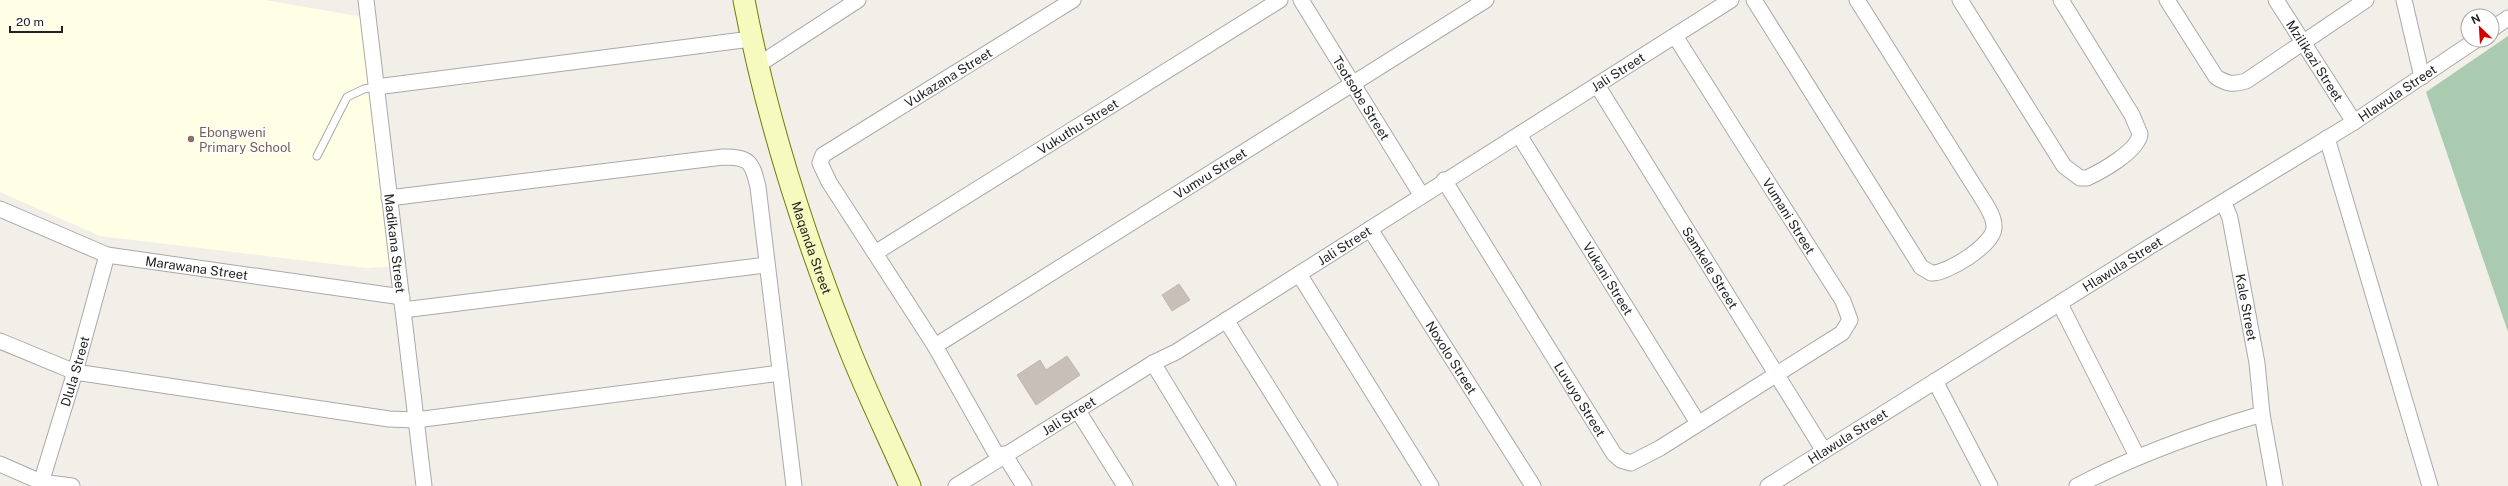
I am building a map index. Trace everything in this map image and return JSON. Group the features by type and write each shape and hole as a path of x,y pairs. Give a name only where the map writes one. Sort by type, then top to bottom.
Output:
{"street":[{"name":"Madikana Street","path":"366,0 424,486"},
{"name":"Maqanda Street","path":"744,0 751,39 769,114 814,256 852,354 910,486"},
{"path":"758,65 858,0"},
{"name":"Vukazana Street","path":"875,253 821,170 820,163 823,155 1073,0"},
{"name":"Vukuthu Street","path":"875,253 1280,0"},
{"name":"Tsotsobe Street","path":"1300,0 1422,196"},
{"name":"Vumvu Street","path":"935,346 1486,0"},
{"name":"Jali Street","path":"956,486 1078,411 1152,363 1226,320 1422,196 1444,180 1519,135 1730,0"},
{"path":"1754,0 1916,260 1927,272 1944,272 1987,243 1993,235 1994,222 1978,192 1857,0"},
{"path":"1960,0 2064,166 2080,178 2086,178 2130,150 2138,142 2140,134 2132,115 2061,0"},
{"path":"2167,0 2216,77 2226,83 2235,84 2246,81 2366,0"},
{"name":"Mzilikazi Street","path":"2276,0 2354,122"},
{"path":"2404,0 2422,77"},
{"name":"Vumani Street","path":"1675,36 1836,290 1849,314 1848,324 1842,333 1778,373"},
{"path":"376,87 751,39"},
{"name":"Hlawula Street","path":"1768,486 2149,247 2354,122 2464,48"},
{"name":"Samkele Street","path":"1597,85 1778,373 1824,451"},
{"name":"Vukani Street","path":"1519,135 1698,424"},
{"path":"2327,138 2430,486"},
{"path":"389,198 723,156 739,157 746,160 754,172 794,486 790,486"},
{"name":"Luvuyo Street","path":"1444,180 1614,454 1626,462 1638,461 1778,373"},
{"name":"Kale Street","path":"2224,202 2230,218 2257,363 2262,414 2275,486"},
{"name":"Marawana Street","path":"0,209 107,255 402,303 766,265"},
{"name":"Noxolo Street","path":"1370,229 1533,486"},
{"path":"875,253 935,346 1002,457 1024,486"},
{"name":"Dlula Street","path":"40,484 75,372 107,255"},
{"path":"1299,274 1432,486"},
{"path":"2060,304 2137,456"},
{"path":"1226,320 1330,486"},
{"path":"0,341 75,372 354,414 416,420 780,373"},
{"path":"1152,363 1228,486"},
{"path":"1935,381 1990,486"},
{"path":"1078,411 1125,486"},
{"path":"2077,486 2093,482 2137,456 2196,433 2262,414"},
{"path":"0,464 40,484 72,486"}],"lane":[{"path":"317,156 343,102 347,97 364,89 376,87"}],"shaded area":[{"name":"Ebongweni Primary School","path":"0,0 265,0 368,18 398,266 366,268 100,236 0,192"},
{"path":"2508,36 2508,332 2426,92 2490,48 2500,48 2500,41"}],"building":[{"path":"1179,284 1190,300 1172,311 1162,295"},
{"path":"1067,356 1080,375 1036,405 1017,375 1040,360 1046,370"}],"place":[{"name":"Ebongweni Primary School","path":"191,139"}]}
